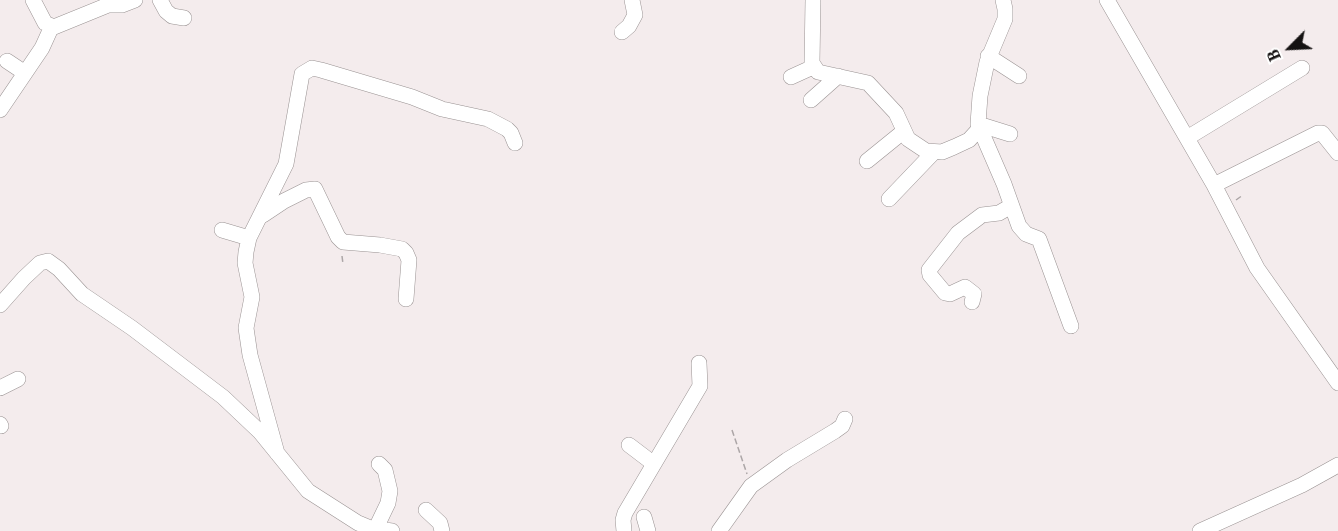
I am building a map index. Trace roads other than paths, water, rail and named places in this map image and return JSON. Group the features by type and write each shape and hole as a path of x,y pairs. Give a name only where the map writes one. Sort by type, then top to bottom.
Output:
{"street":[{"path":"33,0 45,23 52,26 108,5 122,5 135,0"},
{"path":"160,0 172,16 184,18"},
{"path":"622,32 629,26 634,15 632,0"},
{"path":"813,0 813,67 818,72 868,83 890,105 908,139 917,147 933,153 963,144 979,126"},
{"path":"1003,0 1005,19 988,56 980,96 979,126 1022,230 1039,239 1071,326"},
{"path":"1107,0 1214,185 1257,268 1338,383"},
{"path":"0,110 42,48 52,26"},
{"path":"988,56 1019,76"},
{"path":"7,61 25,73"},
{"path":"791,76 813,67"},
{"path":"277,453 250,356 246,328 252,297 245,263 249,238 286,164 301,78 305,72 312,68 412,97 442,109 488,120 507,129 515,143"},
{"path":"1186,138 1302,68"},
{"path":"811,100 838,76"},
{"path":"979,126 1010,134"},
{"path":"867,161 904,131"},
{"path":"1214,185 1318,133 1322,133 1338,153"},
{"path":"889,199 933,153"},
{"path":"261,218 284,201 314,188 338,237 343,242 380,245 402,249 406,253 409,260 406,299"},
{"path":"972,302 974,294 965,287 950,294 945,293 930,275 929,270 958,233 982,215 999,213 1011,206"},
{"path":"222,230 249,238"},
{"path":"0,305 35,267 48,261 59,269 82,294 132,328 223,397 260,432 308,491 358,523 392,531"},
{"path":"624,531 625,513 700,386 699,363"},
{"path":"0,388 18,379"},
{"path":"719,531 751,486 787,460 835,432 842,426 845,419"},
{"path":"629,445 654,464"},
{"path":"376,528 388,503 390,491 385,470 379,464"},
{"path":"1200,531 1302,485 1338,465"},
{"path":"426,510 440,523 442,531"}]}
